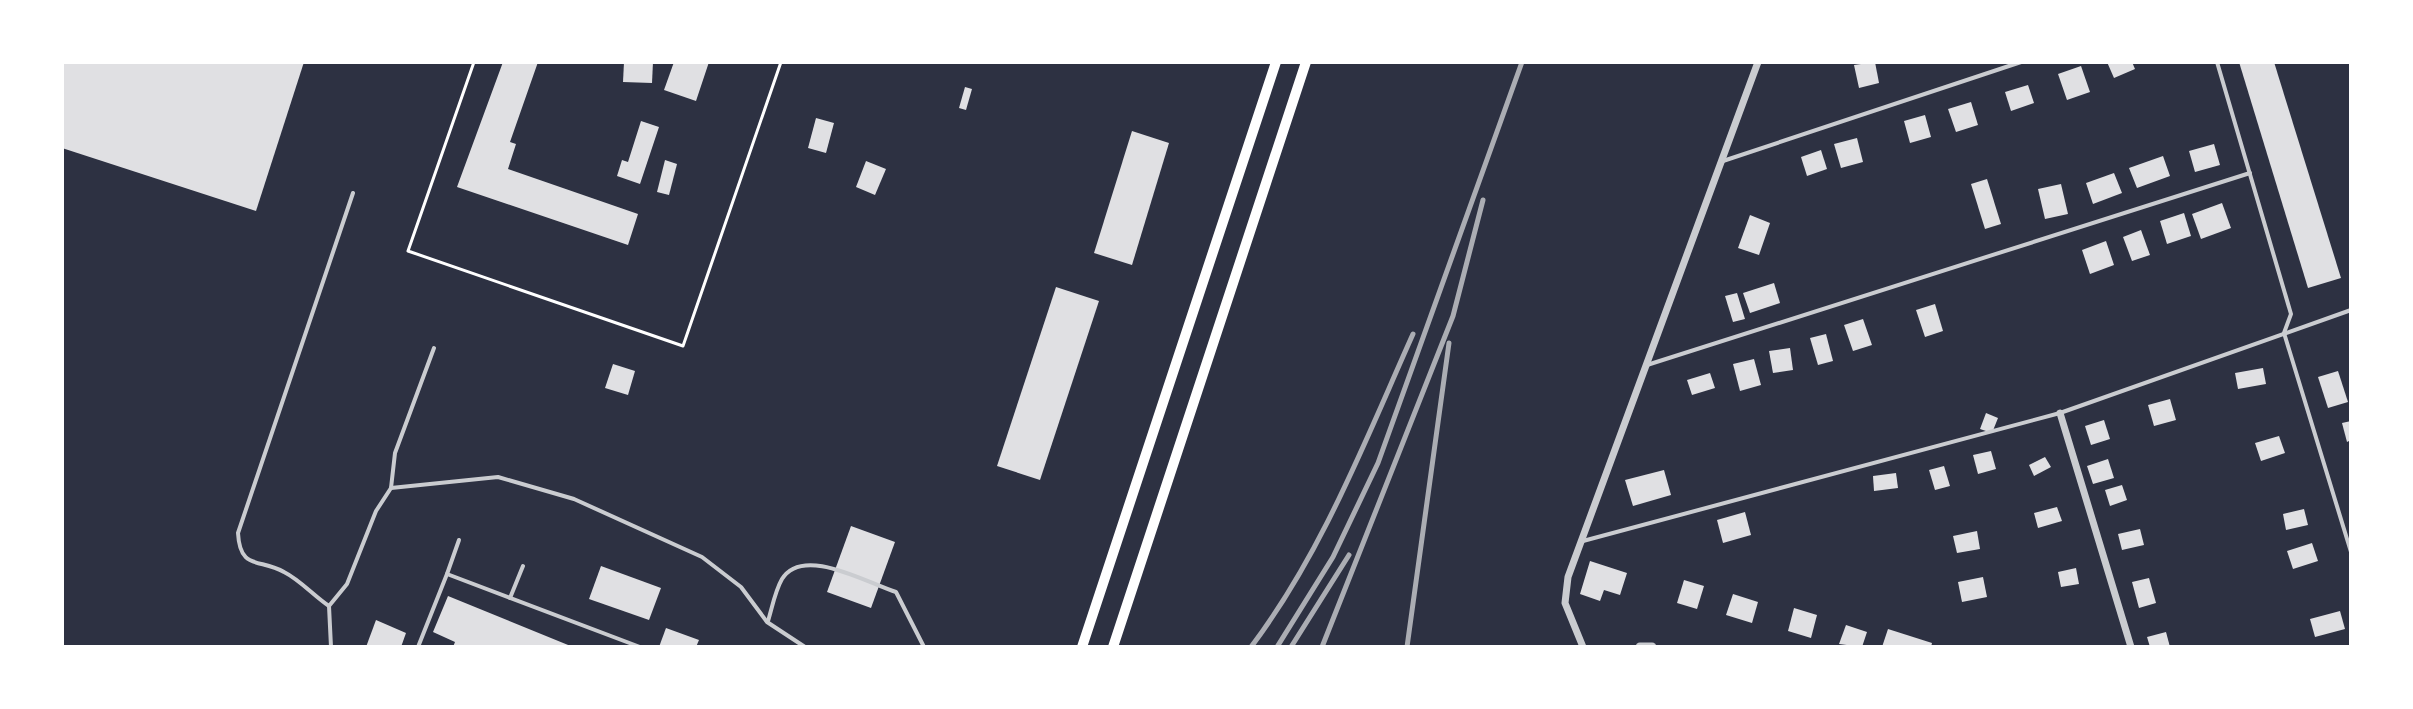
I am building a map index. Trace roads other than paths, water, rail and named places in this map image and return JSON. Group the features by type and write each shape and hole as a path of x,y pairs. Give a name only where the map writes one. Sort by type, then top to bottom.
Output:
{"main road":[{"path":"1082,647 1276,62"},
{"path":"1113,647 1306,62"}],"street":[{"path":"1583,647 1570,619 1564,593 1758,62"},
{"path":"2060,413 2131,647"},
{"path":"1640,647 1652,647"}],"lane":[{"path":"1723,161 2021,62"},
{"path":"2217,62 2291,314 2284,333 2351,552"},
{"path":"1647,365 2250,173"},
{"path":"329,606 284,571 259,565 246,558 239,550 238,533 353,193"},
{"path":"1583,541 2060,413 2351,310"},
{"path":"331,647 329,606 347,584 376,511 391,488 395,453 434,348"},
{"path":"391,488 498,477 574,499 702,557 741,587 767,622 805,647"},
{"path":"418,647 459,540"},
{"path":"767,622 782,578 799,565 819,564 896,592 924,647"},
{"path":"510,598 523,566"},
{"path":"447,574 640,647"}],"railway":[{"path":"1277,647 1333,557 1378,463 1522,62"},
{"path":"1322,647 1453,316 1483,200"},
{"path":"1251,647 1321,535 1413,334"},
{"path":"1407,647 1449,343"},
{"path":"1291,647 1349,555"}]}
